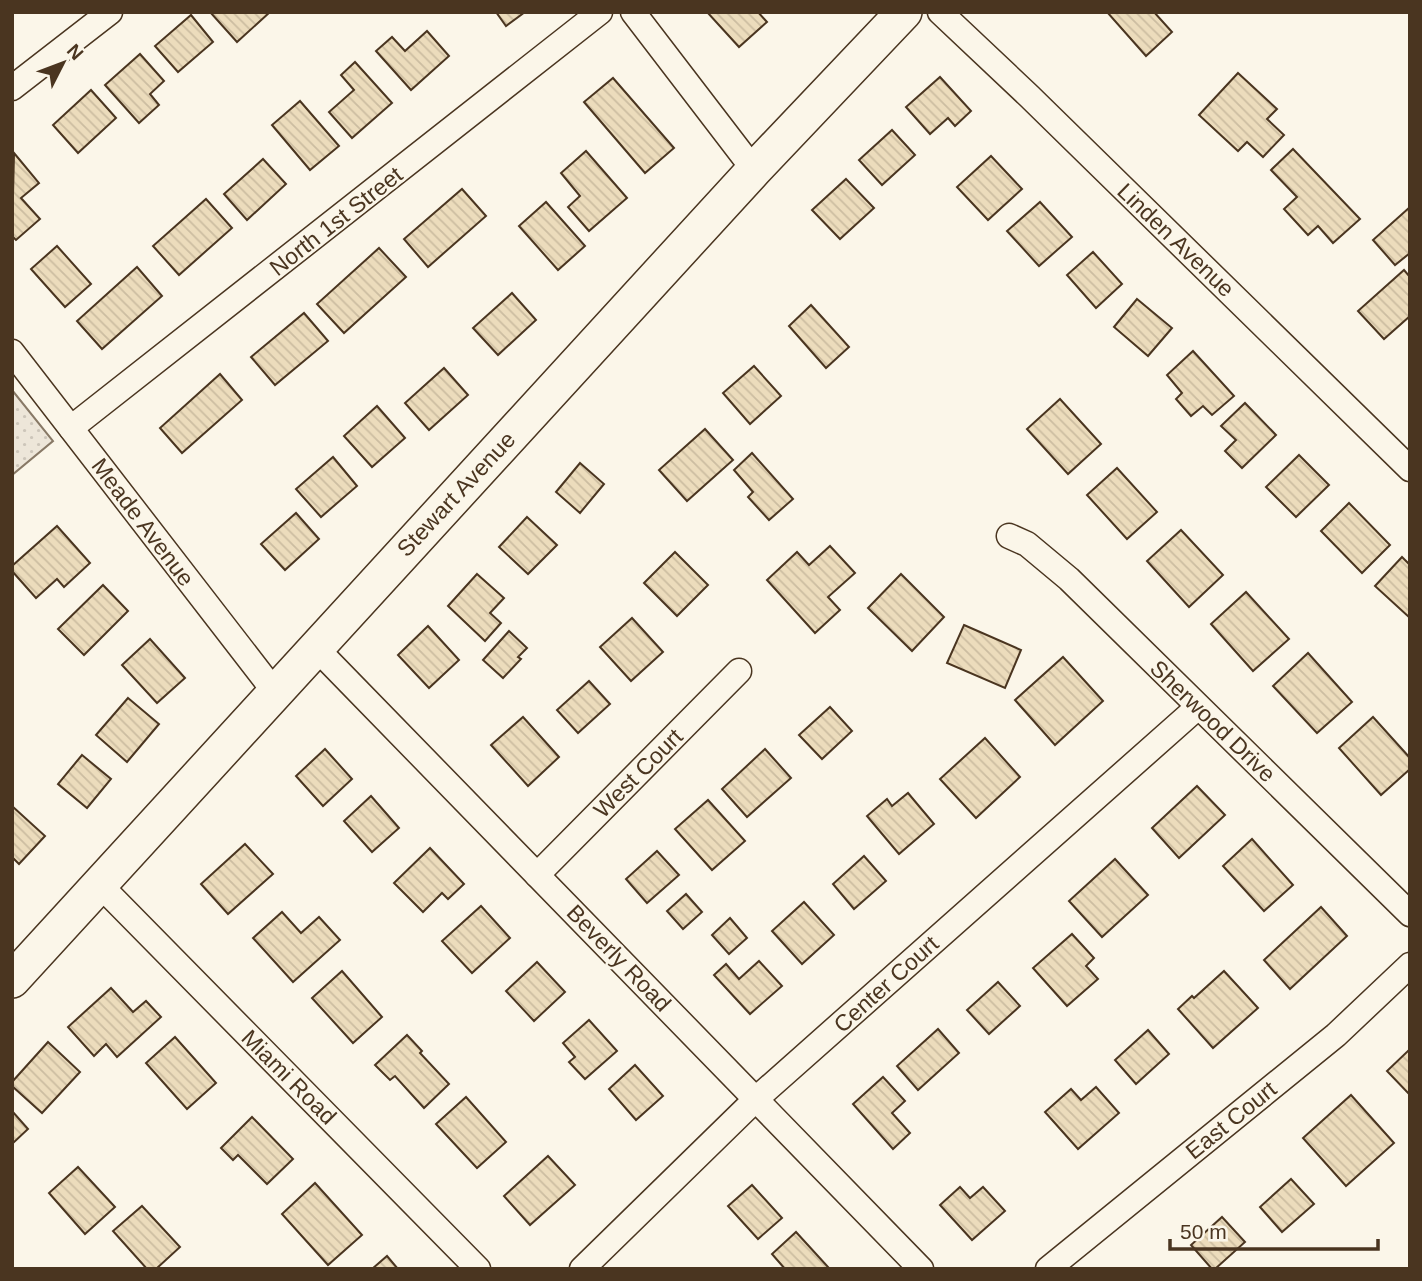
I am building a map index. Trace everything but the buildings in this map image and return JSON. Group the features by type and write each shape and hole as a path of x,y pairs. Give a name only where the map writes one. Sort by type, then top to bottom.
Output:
{"main road":[{"name":"Stewart Avenue","path":"12,980 754,170 904,12"}],"street":[{"path":"12,88 110,12"},
{"name":"North 1st Street","path":"71,428 600,12"},
{"path":"633,12 754,170"},
{"name":"Linden Avenue","path":"940,12 1410,469"},
{"name":"Meade Avenue","path":"12,352 274,691"},
{"name":"Sherwood Drive","path":"1009,536 1042,555 1410,914"},
{"name":"Beverly Road","path":"316,648 921,1269"},
{"name":"West Court","path":"537,875 739,671"},
{"name":"Center Court","path":"582,1269 756,1099 1198,707"},
{"name":"Miami Road","path":"100,885 478,1269"},
{"name":"East Court","path":"1048,1269 1336,1035 1410,965"}],"shaded area":[{"path":"12,390 53,441 12,475"}]}
